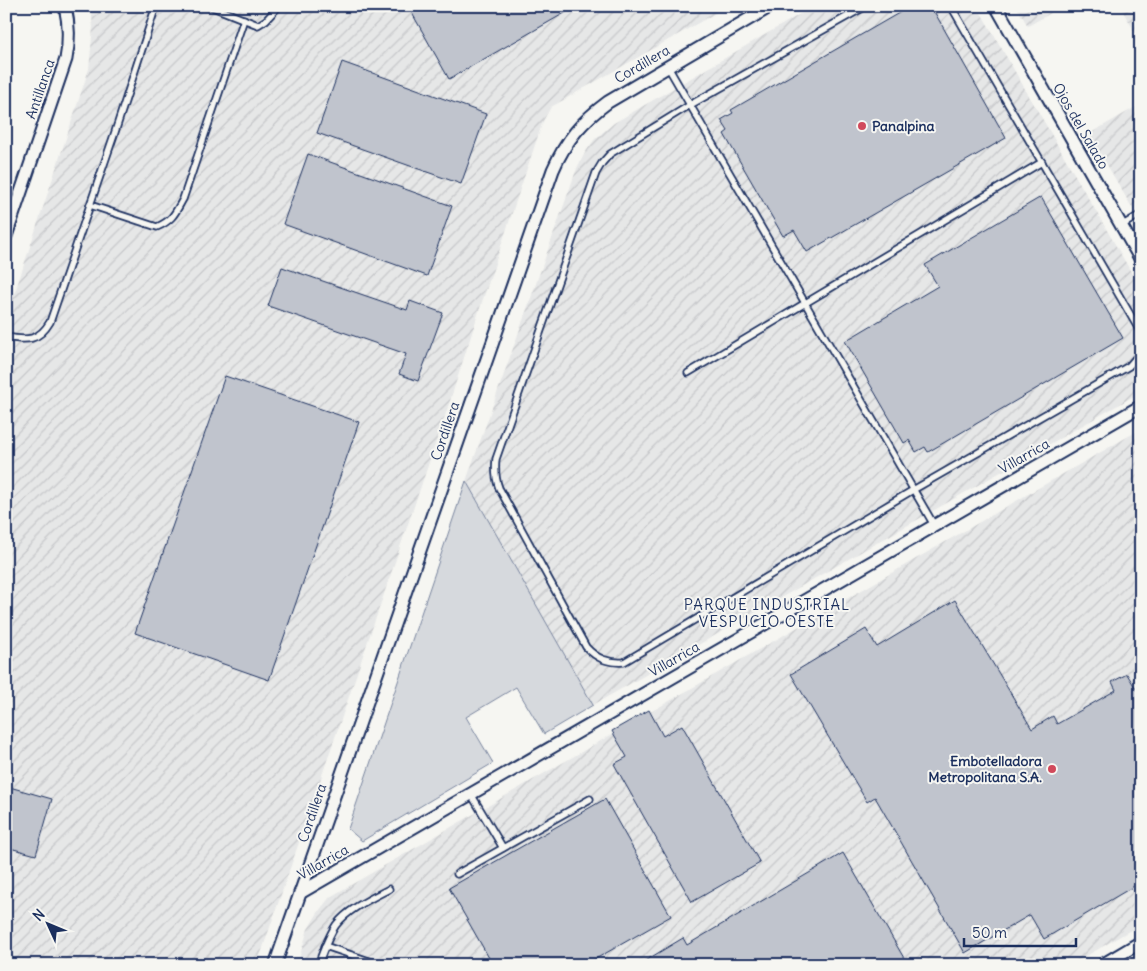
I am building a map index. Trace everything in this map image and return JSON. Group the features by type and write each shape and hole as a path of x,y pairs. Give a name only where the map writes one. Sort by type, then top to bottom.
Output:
{"street":[{"name":"Antillanca","path":"6,236 66,59 69,45 69,28 65,6"},
{"name":"Cordillera","path":"275,965 553,170 562,151 574,133 608,102 771,6"},
{"name":"Ojos del Salado","path":"996,6 1141,260"},
{"name":"Villarrica","path":"300,893 1141,406"},
{"path":"1102,965 1141,942"}],"lane":[{"path":"6,337 26,340 36,337 45,330 50,322 116,132 154,12 159,6"},
{"path":"210,6 258,25 266,20 279,6"},
{"path":"866,6 690,105 610,154 596,173 496,459 495,474 499,488 586,647 593,654 604,660 624,662 913,490 1129,366 1141,352"},
{"path":"951,6 1141,336"},
{"path":"90,205 157,227 168,222 183,198 244,20"},
{"path":"668,66 934,526"},
{"path":"688,372 1042,162"},
{"path":"1121,226 1141,214"},
{"path":"471,794 503,848"},
{"path":"457,874 590,799"},
{"path":"318,965 336,925 365,902 389,889"},
{"path":"325,946 381,965"}],"shaded area":[{"path":"91,6 728,6 551,107 543,121 447,410 257,965 6,965 6,319 89,69 93,27"},
{"path":"814,6 977,6 1141,289 1141,392 593,705 466,481 577,168 594,140 614,123"},
{"path":"1016,6 1063,6 1028,26"},
{"path":"1120,6 1141,6 1141,43"},
{"path":"1141,104 1141,223 1089,134"},
{"path":"1141,429 1141,924 1071,965 297,965 308,929 330,897"},
{"path":"466,481 593,705 544,734 516,687 466,717 493,763 362,841 348,829"}],"building":[{"path":"408,6 577,6 449,79"},
{"name":"Panalpina","path":"911,6 931,6 1006,138 807,252 794,230 783,236 724,134 728,131 721,120 733,113 731,110"},
{"path":"342,62 486,114 461,184 317,133"},
{"path":"308,154 452,206 427,276 283,224"},
{"path":"1041,197 1123,338 928,452 925,447 916,452 909,440 904,443 845,341 938,286 925,265"},
{"path":"282,267 407,310 410,301 443,313 418,381 399,374 406,354 268,306"},
{"path":"225,376 359,422 269,680 135,633"},
{"path":"955,600 1032,729 1053,716 1057,724 1116,690 1112,682 1127,674 1141,697 1141,882 1044,939 1030,915 965,953 875,797 867,802 791,674 866,629 877,647"},
{"path":"649,710 663,736 682,725 760,863 692,902 614,764 627,757 612,731"},
{"path":"6,786 52,799 36,855 6,847"},
{"path":"605,799 671,916 585,965 493,965 449,888"},
{"path":"843,853 908,965 638,965 683,938 687,945"}],"place":[{"name":"Panalpina","path":"862,126"},
{"name":"Embotelladora Metropolitana S.A.","path":"1052,769"}],"district":[{"name":"PARQUE INDUSTRIAL VESPUCIO OESTE","path":"767,614"}]}
